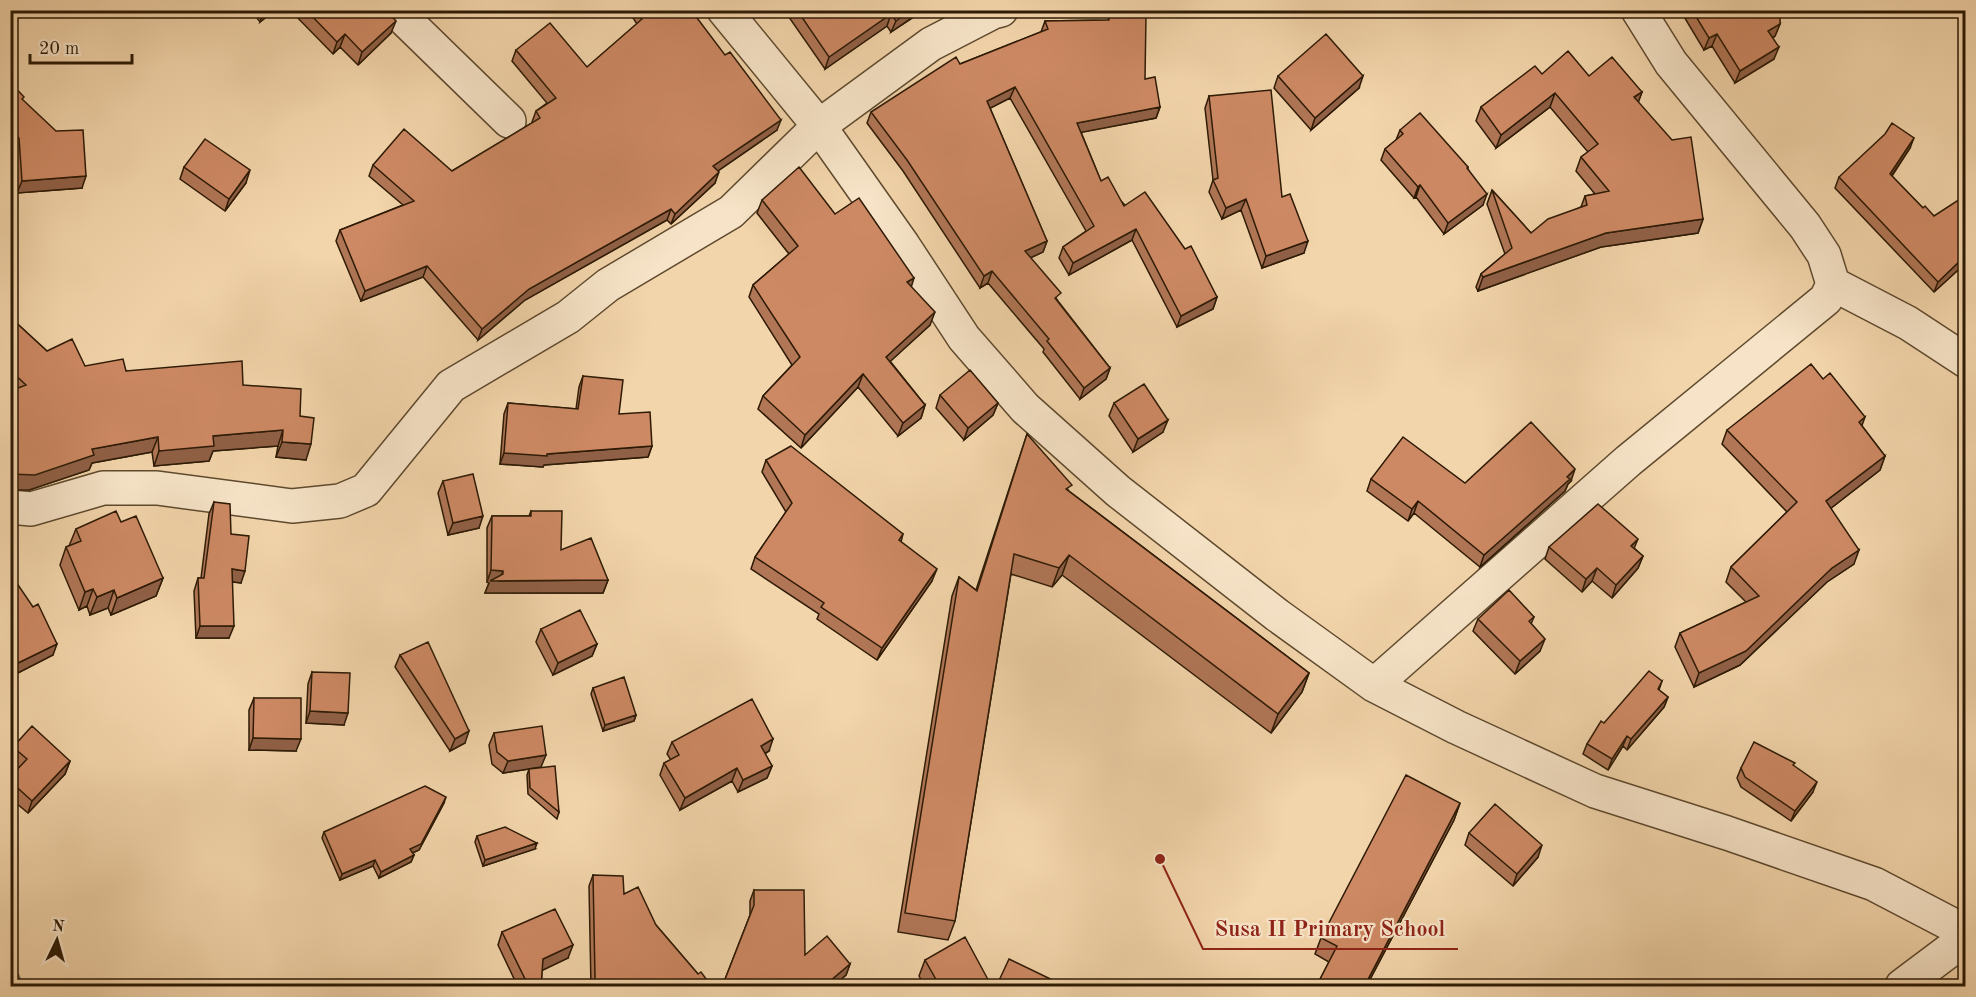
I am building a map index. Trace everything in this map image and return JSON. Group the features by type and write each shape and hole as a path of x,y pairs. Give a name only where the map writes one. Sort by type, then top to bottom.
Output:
{"street":[{"path":"395,10 508,121"},
{"path":"724,10 819,126 903,245 964,338 1025,408 1118,491 1277,615 1374,685 1456,727 1595,792 1727,833 1874,884 1965,932"},
{"path":"10,507 31,509 103,488 157,488 292,506 340,501 366,490 451,386 568,317 617,279 731,212 819,126 931,44 1001,10"},
{"path":"1374,685 1628,462 1826,299 1833,284 1824,255 1805,226 1671,63 1638,10"},
{"path":"1833,284 1908,323 1965,361"},
{"path":"1902,987 1965,938"}],"building":[{"path":"306,10 386,10 396,21 362,52 345,34 337,42"},
{"path":"639,10 691,10 725,55 730,52 781,120 713,166 719,172 675,214 671,209 529,289 482,329 427,266 365,291 340,230 414,201 373,165 404,129 452,171 540,118 536,111 556,98 516,50 550,23 587,67 642,19 640,17 643,15"},
{"path":"797,10 910,10 896,21 891,14 829,57"},
{"path":"1692,10 1778,10 1780,24 1768,31 1779,47 1740,71 1717,34 1709,38"},
{"path":"1109,15 1146,15 1145,79 1155,77 1160,107 1077,123 1101,181 1108,177 1124,206 1145,192 1185,249 1191,246 1217,297 1181,316 1136,229 1073,263 1063,247 1094,226 1015,87 987,101 1047,241 1025,251 1061,293 1055,298 1110,368 1084,388 1047,341 1049,339 992,271 984,276 907,160 871,112 956,57 960,64 1048,29 1045,21 1109,20"},
{"path":"1326,34 1363,76 1315,118 1278,76"},
{"path":"1568,51 1589,76 1612,57 1642,92 1634,97 1672,140 1691,137 1703,219 1606,233 1483,277 1481,274 1512,248 1492,190 1531,233 1548,219 1587,205 1585,196 1609,191 1581,157 1598,144 1555,93 1501,135 1481,107 1535,66 1542,74"},
{"path":"10,82 24,97 22,99 56,131 83,130 86,176 22,181 19,138 10,130"},
{"path":"1271,90 1282,197 1290,194 1308,241 1266,256 1246,199 1226,208 1213,180 1218,178 1209,96"},
{"path":"1420,113 1468,167 1487,194 1448,223 1420,185 1418,187 1385,149 1403,134 1400,130"},
{"path":"1892,123 1914,138 1890,174 1923,208 1925,206 1934,216 1960,199 1965,207 1965,264 1962,259 1938,282 1839,177 1885,134"},
{"path":"205,139 250,170 229,199 184,167"},
{"path":"799,167 835,214 859,198 914,278 907,282 935,312 886,357 925,405 903,423 863,374 805,435 763,396 800,357 753,285 798,246 762,200"},
{"path":"10,317 47,351 72,339 85,366 123,359 126,371 242,361 243,385 301,389 300,416 314,418 311,444 282,442 283,430 213,436 214,446 159,451 158,437 92,449 94,455 35,475 10,474 10,391 26,385 10,370"},
{"path":"1811,364 1823,379 1830,373 1865,417 1859,422 1885,456 1826,501 1859,550 1832,568 1746,651 1699,673 1680,633 1759,596 1731,567 1797,502 1727,430"},
{"path":"970,370 998,403 968,428 940,395"},
{"path":"583,376 623,380 619,414 650,412 652,446 547,454 547,456 504,453 508,403 578,409"},
{"path":"1144,384 1168,420 1138,439 1114,403"},
{"path":"1531,422 1575,469 1567,477 1570,479 1484,555 1418,501 1412,509 1371,479 1403,437 1465,483"},
{"path":"1027,434 1072,485 1066,489 1309,673 1278,714 1069,555 1059,568 1014,554 955,921 905,913 959,577 977,591"},
{"path":"791,446 903,534 899,540 937,569 882,648 821,607 824,603 755,557 792,503 766,460"},
{"path":"473,474 483,516 453,523 443,481"},
{"path":"214,502 230,504 231,534 249,536 245,571 232,569 234,626 200,626 198,578 204,578"},
{"path":"1598,504 1638,539 1631,546 1643,556 1616,585 1597,568 1586,579 1549,547"},
{"path":"116,511 121,522 136,516 163,578 117,598 114,590 97,597 93,589 85,592 66,547 81,541 76,529"},
{"path":"531,511 562,511 561,550 591,538 608,580 490,581 503,574 503,571 491,570 492,516 531,516"},
{"path":"10,573 33,607 38,604 57,644 16,664 10,653"},
{"path":"1509,590 1534,617 1529,621 1545,639 1520,661 1478,619"},
{"path":"580,610 597,644 558,663 541,629"},
{"path":"428,642 469,731 455,739 400,655"},
{"path":"1649,671 1662,681 1658,689 1668,697 1631,739 1627,736 1612,759 1587,744 1601,721 1604,723"},
{"path":"312,672 350,673 348,713 310,711"},
{"path":"624,677 636,715 605,725 593,688"},
{"path":"254,698 301,698 301,739 253,738"},
{"path":"752,699 773,739 761,746 772,766 743,780 737,768 685,798 664,763 679,755 672,742"},
{"path":"32,726 70,761 32,801 10,781 10,777 27,759 13,747"},
{"path":"542,726 546,755 508,761 497,752 494,733"},
{"path":"1754,742 1795,763 1793,765 1817,782 1795,811 1745,777 1741,768"},
{"path":"555,766 559,812 530,788 529,769"},
{"path":"1406,775 1460,803 1364,987 1316,987 1337,946 1321,938"},
{"path":"425,786 446,797 421,844 410,849 414,855 381,872 375,860 342,874 324,832"},
{"path":"1495,804 1542,845 1517,874 1469,833"},
{"path":"505,827 537,843 485,860 477,836"},
{"path":"593,875 623,876 624,894 638,887 656,925 698,974 701,972 712,987 598,987 595,978"},
{"path":"754,890 804,890 805,955 827,936 850,964 823,987 722,987 754,905"},
{"path":"555,909 573,945 543,959 541,987 529,987 502,932"},
{"path":"965,937 992,987 936,987 938,983 925,960"},
{"path":"1009,959 1067,987 996,987"}],"waterway":[{"path":"10,966 19,986"}],"place":[{"name":"Susa II Primary School","path":"1160,859"}]}
